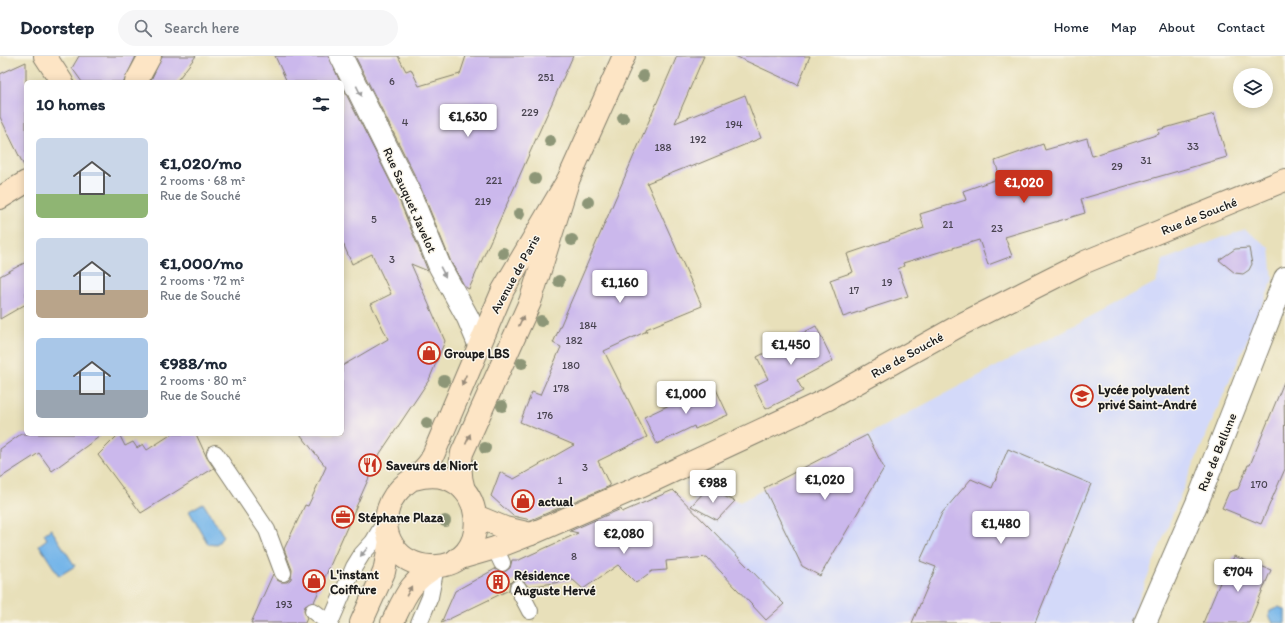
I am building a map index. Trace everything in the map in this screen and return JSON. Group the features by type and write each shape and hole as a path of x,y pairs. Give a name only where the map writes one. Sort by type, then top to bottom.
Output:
{"main road":[{"path":"45,56 61,80"},
{"path":"137,80 150,56"},
{"name":"Avenue de Paris","path":"464,490 460,477 462,453 530,302 570,178 624,56"},
{"name":"Avenue de Paris","path":"414,479 426,468 430,460 503,290 570,178"},
{"path":"0,198 24,183"},
{"name":"Rue de Souché","path":"457,559 499,556 531,534 639,487 828,399 964,323 1085,262 1284,183"},
{"path":"361,623 384,572 390,541 386,520 388,508 395,494 405,484 414,479 438,477 452,482 464,490 473,504 476,516 474,536 467,550 457,559 423,574 412,585 392,623"},
{"path":"476,516 505,528 531,534"},
{"path":"390,541 398,553 412,563 420,566 436,567"}],"street":[{"name":"Rue Sauquet Javelot","path":"341,56 409,192 440,267 468,318 479,344"},
{"name":"Rue de Bellune","path":"1145,623 1197,503 1285,284"}],"lane":[{"path":"215,453 267,530 283,573"},
{"path":"313,611 330,623 354,567 362,554 373,542 386,520"},
{"path":"419,623 430,597 436,567"},
{"path":"518,588 530,611"}],"shaded area":[{"name":"Lycée polyvalent privé Saint-André","path":"1245,229 1270,248 1273,280 1180,496 1129,623 769,623 667,515 695,501 686,483 689,481 740,502 1156,282 1163,260"}],"water":[{"path":"203,503 223,535 220,541 215,545 208,544 189,511"},
{"path":"51,529 75,566 59,576 39,545 47,539 44,534"},
{"path":"1279,607 1285,610 1285,623 1273,623 1269,616 1270,611"}],"building":[{"path":"79,56 136,56 125,80 81,80 72,68"},
{"path":"162,56 196,56 178,80 151,80"},
{"path":"275,56 329,56 339,80 286,80"},
{"path":"355,56 398,56 406,71 411,69 419,86 460,74 466,56 573,56 469,289 465,287 451,262 420,186"},
{"path":"677,56 704,56 675,123 745,95 761,138 691,167 690,166 647,183 702,306 646,329 647,331 604,351 647,437 598,461 610,486 531,520 513,516 491,496 500,472 514,479 574,445 520,422 532,392 540,395 561,347 553,343"},
{"path":"735,56 810,56 798,85"},
{"path":"26,62 26,80 24,80 24,166 0,117 0,74"},
{"path":"344,90 398,197 428,271 411,264 445,341 429,380 379,455 314,602 305,606 304,610 307,618 305,623 251,623 273,574 277,580 281,582 287,582 291,579 292,570 284,549 305,505 308,506 326,467 302,436 344,436 344,365 388,339 371,304 391,294 372,254 352,264 344,246"},
{"path":"1214,114 1227,157 1081,199 1085,213 1005,237 1012,256 988,265 979,240 903,263 904,266 898,269 908,296 843,317 830,280 853,272 847,254 924,228 920,214 966,200 963,191 1000,178 995,161 1043,144 1045,150 1087,138 1092,156 1159,134 1158,130"},
{"path":"1249,248 1252,264 1249,270 1243,274 1235,273 1219,260 1235,249"},
{"path":"24,263 24,305 0,319 0,276"},
{"path":"816,326 833,361 797,380 803,391 766,409 754,386 768,379 757,357"},
{"path":"1284,382 1285,469 1261,524 1222,508 1229,492 1238,489 1248,465 1250,465"},
{"path":"715,387 728,415 695,429 694,426 657,444 644,417 682,399 683,402"},
{"path":"21,434 24,434 24,436 100,436 52,471 39,453 0,478 0,449"},
{"path":"867,435 884,468 820,576 802,566 764,488"},
{"path":"117,436 120,436 125,446 133,442 137,448 143,444 147,450 169,436 197,436 207,458 214,468 141,513 98,455"},
{"path":"1008,449 1091,484 1035,623 912,623 936,567 920,561 942,513 971,479 992,488"},
{"path":"707,489 735,501 717,520 691,506"},
{"path":"673,490 784,604 766,620 707,557 666,561 667,570 652,571 636,583 618,565 583,589 573,580 528,587 523,580 514,579 510,583 509,590 441,623 455,591 495,569 501,572 506,571 510,568 512,560 519,560 578,533 570,531 621,509 622,512"},
{"path":"1234,556 1271,570 1249,623 1203,623 1226,568 1229,569"}],"place":[{"name":"Groupe LBS","path":"429,353"},
{"name":"Lycée polyvalent privé Saint-André","path":"1082,396"},
{"name":"Saveurs de Niort","path":"370,465"},
{"name":"actual","path":"523,501"},
{"name":"Stéphane Plaza","path":"343,517"},
{"name":"L'instant Coiffure","path":"314,581"},
{"name":"Résidence Auguste Hervé","path":"498,582"}]}
